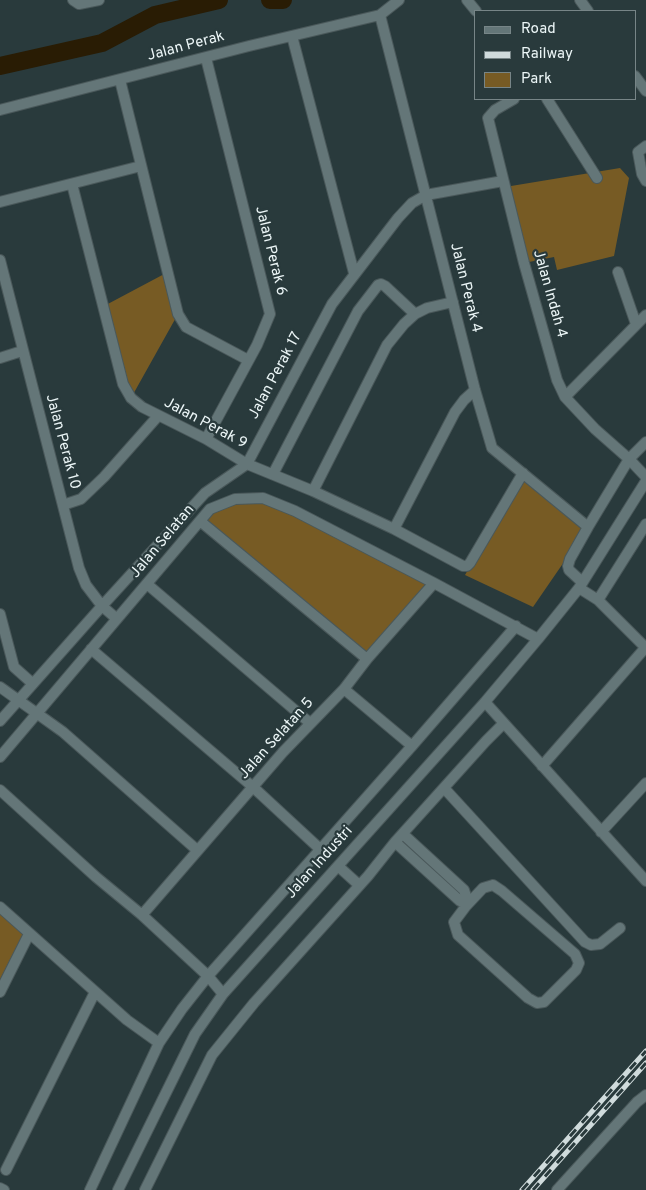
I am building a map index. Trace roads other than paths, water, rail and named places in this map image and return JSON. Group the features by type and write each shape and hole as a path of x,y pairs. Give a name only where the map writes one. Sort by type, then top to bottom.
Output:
{"street":[{"path":"72,0 78,4 99,0"},
{"path":"380,15 400,0"},
{"path":"467,0 475,10"},
{"name":"Jalan Perak","path":"0,110 380,15"},
{"name":"Jalan Perak 4","path":"380,15 411,143 475,390 492,448 588,527"},
{"path":"292,36 354,273"},
{"name":"Jalan Perak 6","path":"206,58 270,314 269,320 206,439"},
{"path":"636,77 646,91"},
{"path":"120,80 178,314 186,327 248,360"},
{"name":"Jalan Indah 4","path":"512,100 495,110 488,118 524,264 557,380 565,397 595,429 646,477"},
{"path":"547,100 597,178"},
{"path":"646,146 638,152 642,174 646,181"},
{"path":"0,202 142,166"},
{"path":"426,196 504,182"},
{"name":"Jalan Perak 9","path":"72,184 123,384 131,398 142,407 206,439 247,464 313,491 394,529 463,566 467,566 523,473"},
{"name":"Jalan Perak 17","path":"0,721 32,683 205,493 247,464 332,304 398,218 412,203 426,196"},
{"name":"Jalan Perak 10","path":"0,260 79,568 86,585 102,606 117,619"},
{"path":"618,272 636,324"},
{"path":"273,474 358,311 378,286 381,284 385,286 415,314"},
{"path":"313,491 387,345 415,314 427,308 453,302"},
{"path":"565,397 646,315"},
{"path":"0,358 22,351"},
{"path":"394,529 455,412 475,390"},
{"path":"63,505 81,499 104,477 158,416"},
{"path":"542,766 646,647 581,585 568,566 588,527 629,459 646,442"},
{"name":"Jalan Industri","path":"118,1190 195,1034 223,994 486,702 538,639 581,585 646,481"},
{"name":"Jalan Selatan","path":"0,757 210,510 235,499 263,498 295,511 538,639"},
{"path":"200,521 367,659"},
{"path":"598,600 646,524"},
{"name":"Jalan Selatan 5","path":"142,915 310,723 344,689 367,659 434,583"},
{"path":"147,584 310,723"},
{"path":"0,614 14,667 32,683"},
{"path":"90,1190 159,1043 182,1009 208,976 516,626"},
{"path":"91,649 253,787 320,849"},
{"path":"0,687 17,701 63,732 197,850"},
{"path":"344,689 412,746"},
{"path":"486,702 503,724 646,881"},
{"path":"145,1190 212,1055 254,1003 503,724"},
{"path":"601,832 646,783"},
{"path":"444,788 585,942 592,945 600,944 620,928"},
{"path":"0,790 96,877 142,915 208,976 223,994"},
{"path":"403,834 464,890 468,902"},
{"path":"396,842 460,901 468,902"},
{"path":"338,866 359,884"},
{"path":"493,885 575,954 579,963 576,970 544,1002 536,1002 528,998 458,935 454,922 468,902 483,888 493,885"},
{"path":"0,908 95,992 159,1043"},
{"path":"0,992 29,934"},
{"path":"6,1170 95,992"},
{"path":"557,1190 637,1102 646,1095"},
{"path":"0,1188 4,1190"}],"waterway":[{"path":"0,66 102,43 155,15 219,0"},
{"path":"270,0 283,0"}],"railway":[{"path":"522,1190 646,1051"},
{"path":"533,1190 646,1063"}]}
